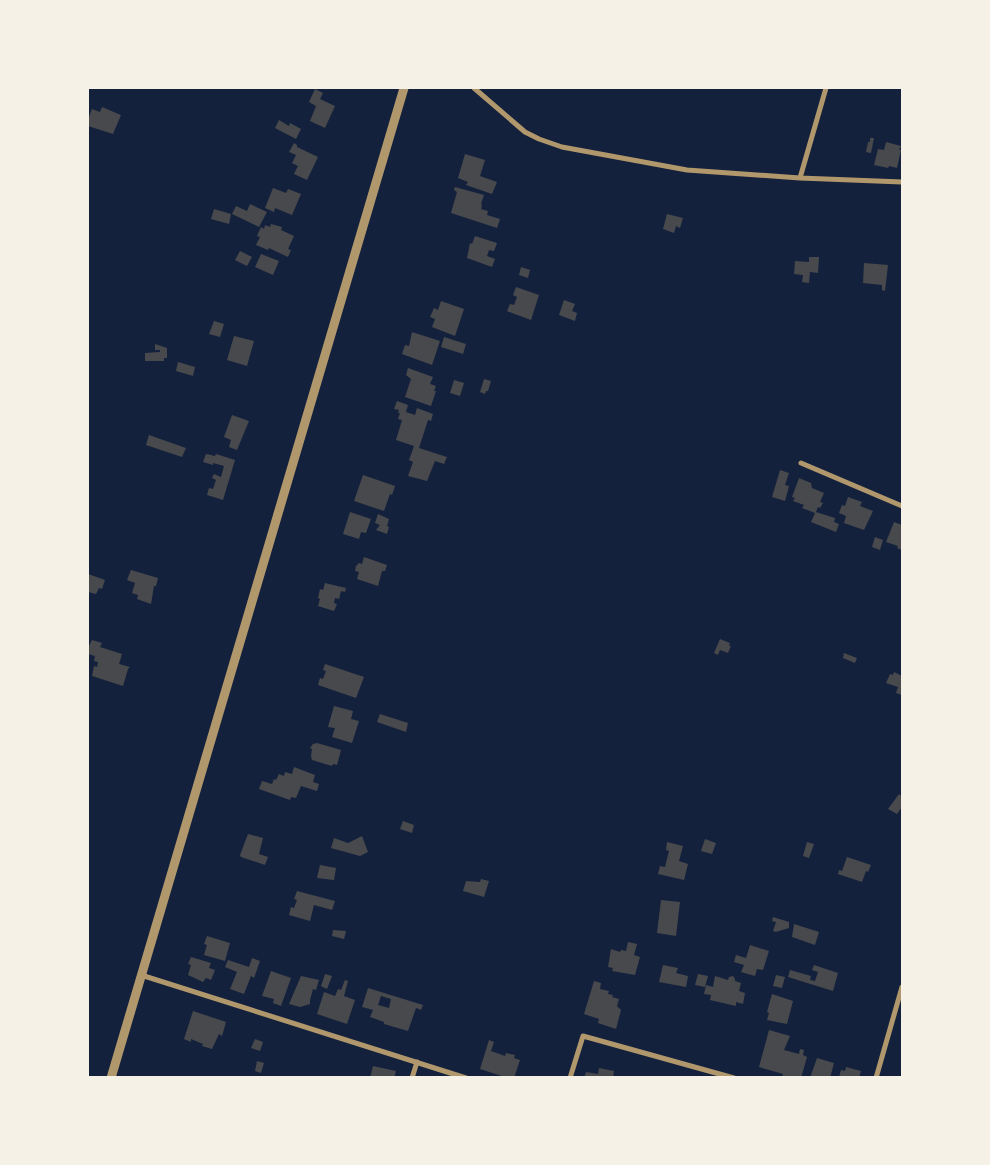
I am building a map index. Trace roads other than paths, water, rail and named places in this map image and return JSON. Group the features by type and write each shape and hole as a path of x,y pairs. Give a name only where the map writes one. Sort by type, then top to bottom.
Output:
{"street":[{"path":"112,1078 141,974 404,88"},
{"path":"474,88 525,132 562,147 686,170 800,178 902,182"},
{"path":"800,178 826,88"},
{"path":"801,463 902,506"},
{"path":"141,974 466,1078"},
{"path":"876,1078 902,987"},
{"path":"570,1078 583,1036 734,1078"},
{"path":"412,1078 417,1062"}]}
